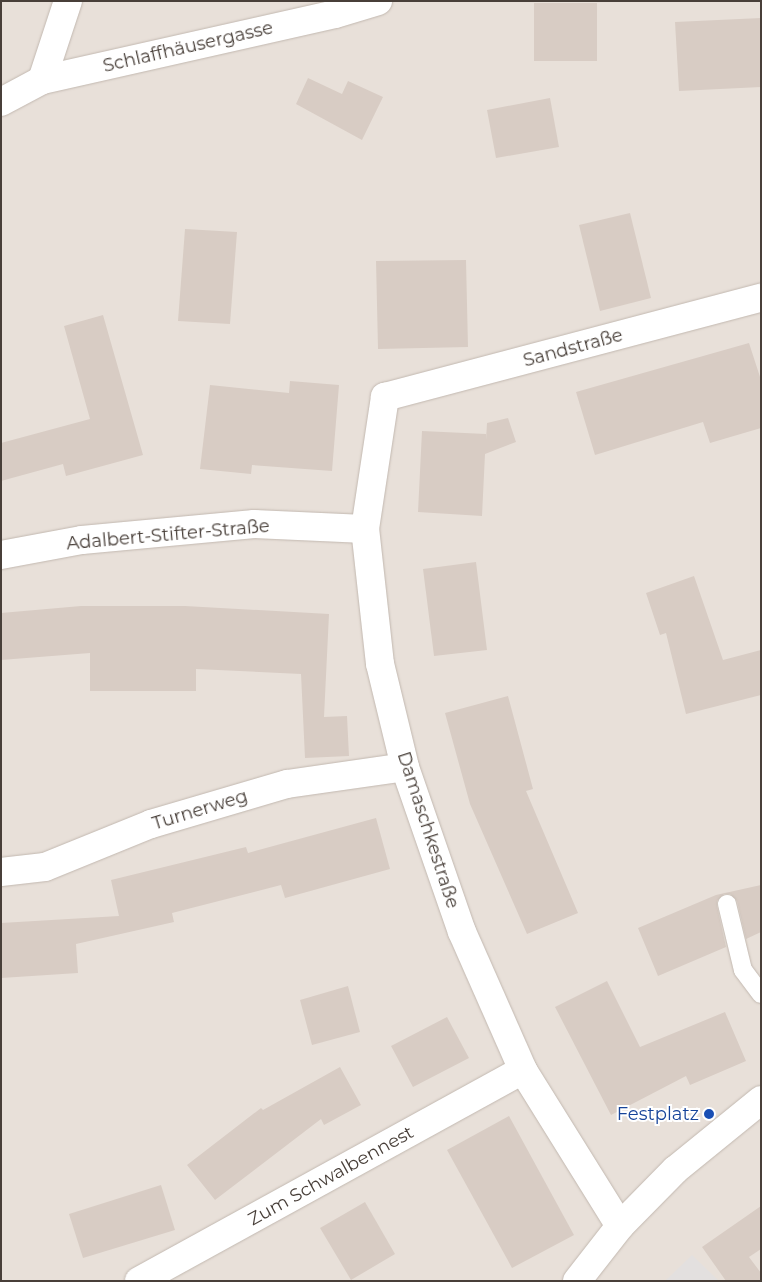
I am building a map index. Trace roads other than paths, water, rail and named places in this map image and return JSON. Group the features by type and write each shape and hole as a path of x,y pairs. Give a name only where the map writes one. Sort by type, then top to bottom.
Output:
{"street":[{"path":"42,80 68,1"},
{"name":"Schlaffhäusergasse","path":"1,102 42,80 335,14 378,1"},
{"name":"Sandstraße","path":"385,397 761,298"},
{"name":"Damaschkestraße","path":"385,397 365,529 380,664 405,767 462,932 523,1070 620,1226"},
{"name":"Adalbert-Stifter-Straße","path":"1,555 82,540 254,524 365,529"},
{"name":"Turnerweg","path":"1,872 45,868 151,824 287,784 405,767"},
{"name":"Zum Schwalbennest","path":"139,1281 523,1070"},
{"path":"577,1281 620,1226 675,1170 761,1100"}],"lane":[{"path":"727,904 743,970 761,994"}],"place":[{"name":"Festplatz","path":"709,1114"}]}
